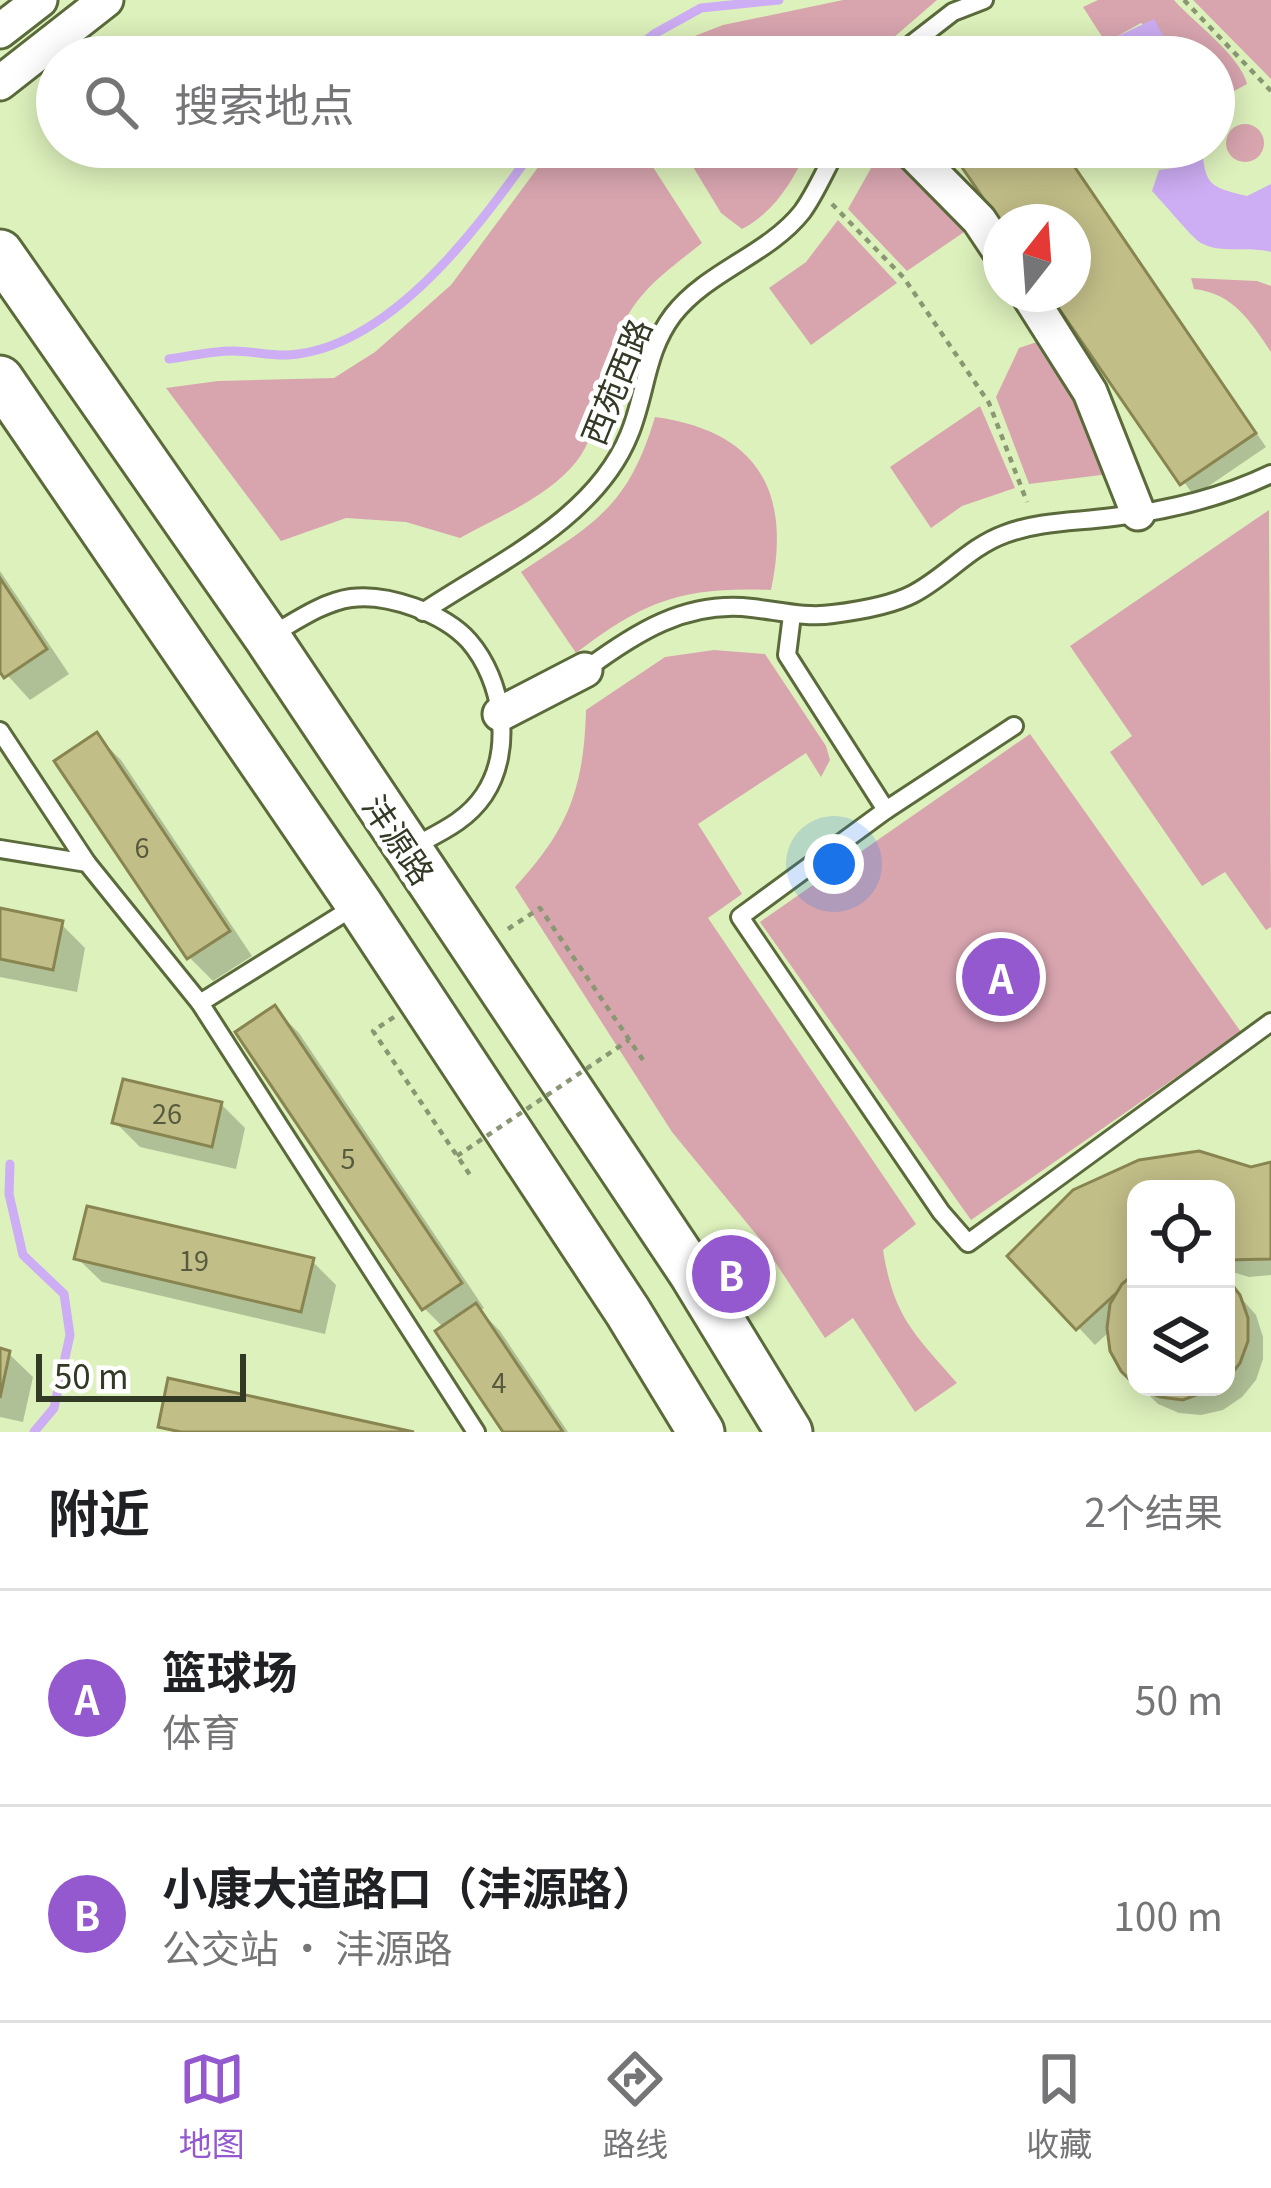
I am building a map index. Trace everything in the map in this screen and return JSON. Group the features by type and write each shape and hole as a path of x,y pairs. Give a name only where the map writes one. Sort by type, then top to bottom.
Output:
{"main road":[{"name":"沣源路","path":"0,253 267,637 692,1274 789,1432"},
{"path":"0,379 359,904 628,1312 701,1432"}],"street":[{"path":"0,31 40,0"},
{"path":"60,36 106,0"},
{"path":"0,83 36,55"},
{"path":"928,168 983,226"},
{"path":"1039,312 1090,392 1138,513"},
{"path":"500,714 585,670"}],"lane":[{"path":"923,36 953,12 984,0"},
{"name":"西苑西路","path":"423,612 581,506 608,475 630,433 653,348 674,313 712,278 762,246 801,213 826,168"},
{"path":"585,670 663,620 700,609 747,607 792,615 832,614 913,595 966,554 1004,534 1217,495 1271,473"},
{"path":"267,637 324,606 351,598 394,601 466,637 488,667 500,714 501,747 487,791 468,816 408,850"},
{"path":"792,615 787,656 886,810"},
{"path":"1014,726 886,810 740,916 940,1212 968,1243 1271,1022"},
{"path":"0,731 87,863 200,1003 476,1432"},
{"path":"0,849 87,863"},
{"path":"200,1003 359,904"}],"path":[{"path":"1184,0 1218,36"},
{"path":"1235,53 1271,91"},
{"path":"815,187 904,278 989,403 1036,526"},
{"path":"540,908 643,1060"},
{"path":"373,1031 470,1175"},
{"path":"457,1156 629,1040"}],"shaded area":[{"path":"843,0 937,0 895,36 695,36 723,25"},
{"path":"1098,0 1174,0 1211,36 1159,36 1141,23 1118,36 1102,36 1083,7"},
{"path":"1193,0 1271,0 1271,79 1235,43 1235,36 1229,36"},
{"path":"1154,19 1164,36 1118,36"},
{"path":"1235,63 1243,73 1247,84 1235,91"},
{"path":"1252,126 1262,136 1258,156 1245,162 1235,158 1235,128"},
{"path":"537,168 654,168 702,243 655,282 627,316 585,449 565,474 537,496 460,538 406,522 346,518 281,541 166,388 218,381 334,378 375,352 451,285"},
{"path":"694,168 797,168 754,222 742,229 721,213"},
{"path":"871,168 913,168 970,228 907,271 848,209"},
{"path":"1205,168 1212,183 1247,196 1271,184 1271,252 1201,243 1152,191 1159,170"},
{"path":"838,220 897,283 811,345 769,288 806,262"},
{"path":"1191,278 1271,286 1271,352 1240,311 1220,296 1194,289"},
{"path":"1043,340 1066,377 1109,474 1029,484 996,397 1019,348"},
{"path":"980,406 1015,488 962,506 931,528 890,467"},
{"path":"655,417 720,436 760,472 776,524 771,590 713,591 666,600 623,620 576,653 521,572 589,525 621,492"},
{"path":"1269,510 1271,927 1266,930 1225,872 1202,886 1110,752 1132,736 1070,646"},
{"path":"714,650 765,654 826,746 830,760 821,777 806,753 698,824 742,894 708,918 916,1224 883,1250 888,1273 908,1323 957,1383 915,1412 853,1318 825,1338 760,1239 672,1132 515,887 548,846 570,806 582,763 586,710 665,657"},
{"path":"1030,734 1241,1032 971,1220 760,922"}],"building":[{"path":"962,168 1075,168 1256,433 1180,485 1061,312 1091,312 1091,204 987,204"},
{"path":"0,578 47,649 4,678 0,672"},
{"path":"97,732 230,931 187,959 54,761"},
{"path":"0,908 63,921 53,970 0,959"},
{"path":"275,1005 462,1283 422,1310 235,1032"},
{"path":"123,1079 222,1102 212,1147 112,1123"},
{"path":"1199,1151 1251,1167 1271,1162 1271,1259 1235,1260 1235,1180 1127,1180 1127,1283 1076,1330 1007,1256 1073,1190 1139,1160"},
{"path":"87,1206 314,1258 301,1312 74,1259"},
{"path":"1127,1280 1127,1377 1110,1351 1107,1328 1110,1304"},
{"path":"1235,1289 1248,1318 1248,1341 1235,1369"},
{"path":"476,1303 563,1432 503,1432 435,1331"},
{"path":"0,1348 10,1351 0,1398"},
{"path":"168,1378 414,1432 181,1432 158,1427"}],"waterway":[{"path":"651,36 701,8 779,0"},
{"path":"169,359 225,351 288,355 326,347 362,331 430,278 520,168"},
{"path":"10,1164 9,1194 23,1255 64,1294 70,1335 54,1408 34,1432"}],"place":[{"name":"篮球场","path":"1001,977"},
{"name":"小康大道路口（沣源路）","path":"731,1274"}]}
